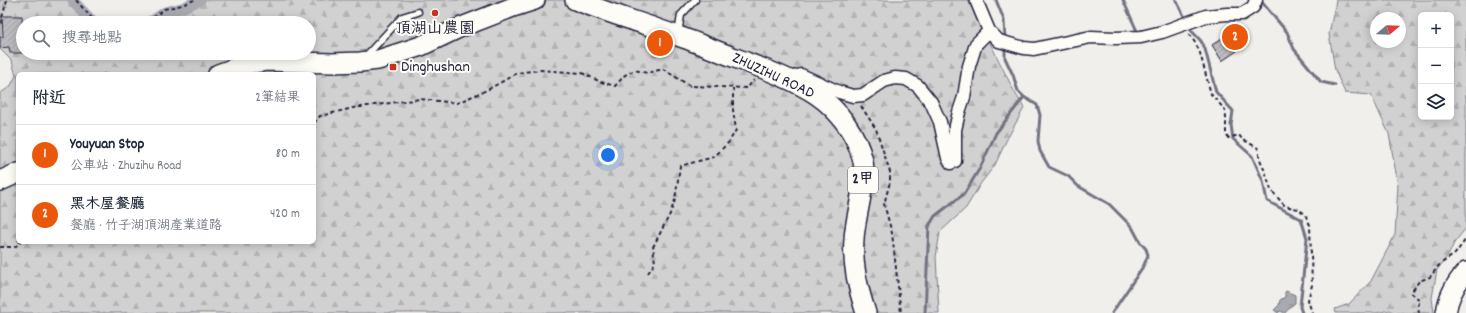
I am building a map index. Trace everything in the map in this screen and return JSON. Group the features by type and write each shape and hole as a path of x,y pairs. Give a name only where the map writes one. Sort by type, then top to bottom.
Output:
{"main road":[{"path":"224,72 246,64 266,61 332,63 378,60 420,46 459,28 535,0"},
{"name":"ZHUZIHU ROAD","path":"575,0 677,35 764,69 818,95 838,113 848,127 860,152 863,163 863,176 854,239 854,271 866,313"},
{"path":"0,181 16,174"},
{"path":"1446,313 1447,302 1461,277 1466,272"}],"street":[{"path":"976,0 989,32 1005,43 1034,49 1091,37 1141,37 1162,32 1180,24 1206,16 1242,14 1253,6 1256,0"},
{"path":"786,79 801,75 839,92 853,96 863,95 884,81 896,78 906,80 918,86 931,102 940,122 948,158 951,163 954,161 955,130 964,96 968,66 976,44 989,32"}],"lane":[{"path":"677,35 681,15 695,0"},
{"path":"360,62 402,17 418,12"}],"path":[{"path":"0,24 7,0"},
{"path":"76,0 90,16"},
{"path":"155,16 164,9 182,5 194,0"},
{"path":"1180,24 1196,44 1200,53 1210,94 1225,110 1226,134 1228,138 1239,134 1242,139 1258,148 1259,157 1266,174 1270,190 1285,206 1298,208 1305,214 1310,225 1312,285 1308,300 1312,313"},
{"path":"316,121 320,116 353,108 420,99 457,103 489,89 517,73 540,70 582,73 601,82 615,86 625,75 635,70 647,73 663,70 690,86 747,88 764,69"},
{"path":"648,273 655,263 653,247 670,214 675,200 680,166 714,157 729,142 736,130 733,110 733,88"},
{"path":"853,96 863,108 876,129 890,172 890,182 884,204 892,233 901,313"},
{"path":"1419,313 1418,305 1420,300 1411,293 1419,281 1430,277 1440,264 1455,254 1466,239"},
{"path":"0,247 15,247 19,244"}],"green space":[{"path":"0,0 71,0 84,16 16,16 16,60 316,60 316,16 163,16 199,0 971,0 982,27 1024,108 995,165 981,183 966,208 940,232 936,257 939,313 0,313 0,93 10,87 16,76 12,61 0,49"},
{"path":"1336,0 1466,0 1466,228 1454,243 1449,254 1437,270 1432,298 1434,313 1394,313 1390,310 1376,313 1336,313 1335,309 1349,304 1371,281 1395,235 1398,185 1389,134 1371,95 1345,93 1335,70 1329,34"}],"water":[{"path":"1286,291 1295,295 1295,303 1285,313 1280,311 1278,313 1274,310 1279,305 1280,300 1285,297"}],"building":[{"path":"2,16 16,16 16,53 10,53 9,47 0,48 0,37 3,37"},
{"path":"1239,26 1248,39 1235,48 1237,51 1222,61 1212,45"}],"waterway":[{"path":"73,0 87,16"},
{"path":"160,16 165,12 182,8 200,0"},
{"path":"996,0 1004,20 1005,40"},
{"path":"1123,0 1137,31"},
{"path":"1176,0 1185,18"},
{"path":"1260,0 1287,32 1294,49 1321,82 1335,85"},
{"path":"1187,26 1201,41 1205,49 1216,92 1233,111 1231,125 1233,139 1252,156 1263,181 1267,201 1301,219 1307,238 1300,307 1302,313"},
{"path":"1005,46 1005,58 1013,75 1018,91 1024,97 1037,105 1040,115 1038,141 1040,151 1049,167 1068,176 1078,186 1109,204 1132,227 1140,242 1146,249 1148,255 1144,265 1112,313"},
{"path":"925,313 929,226 935,216 964,194 980,168 996,133 1024,97"}],"place":[{"name":"頂湖山農園","path":"435,13"},
{"name":"黑木屋餐廳","path":"1235,37"},
{"name":"Youyuan Stop","path":"660,43"},
{"name":"Dinghushan","path":"393,67"}]}
